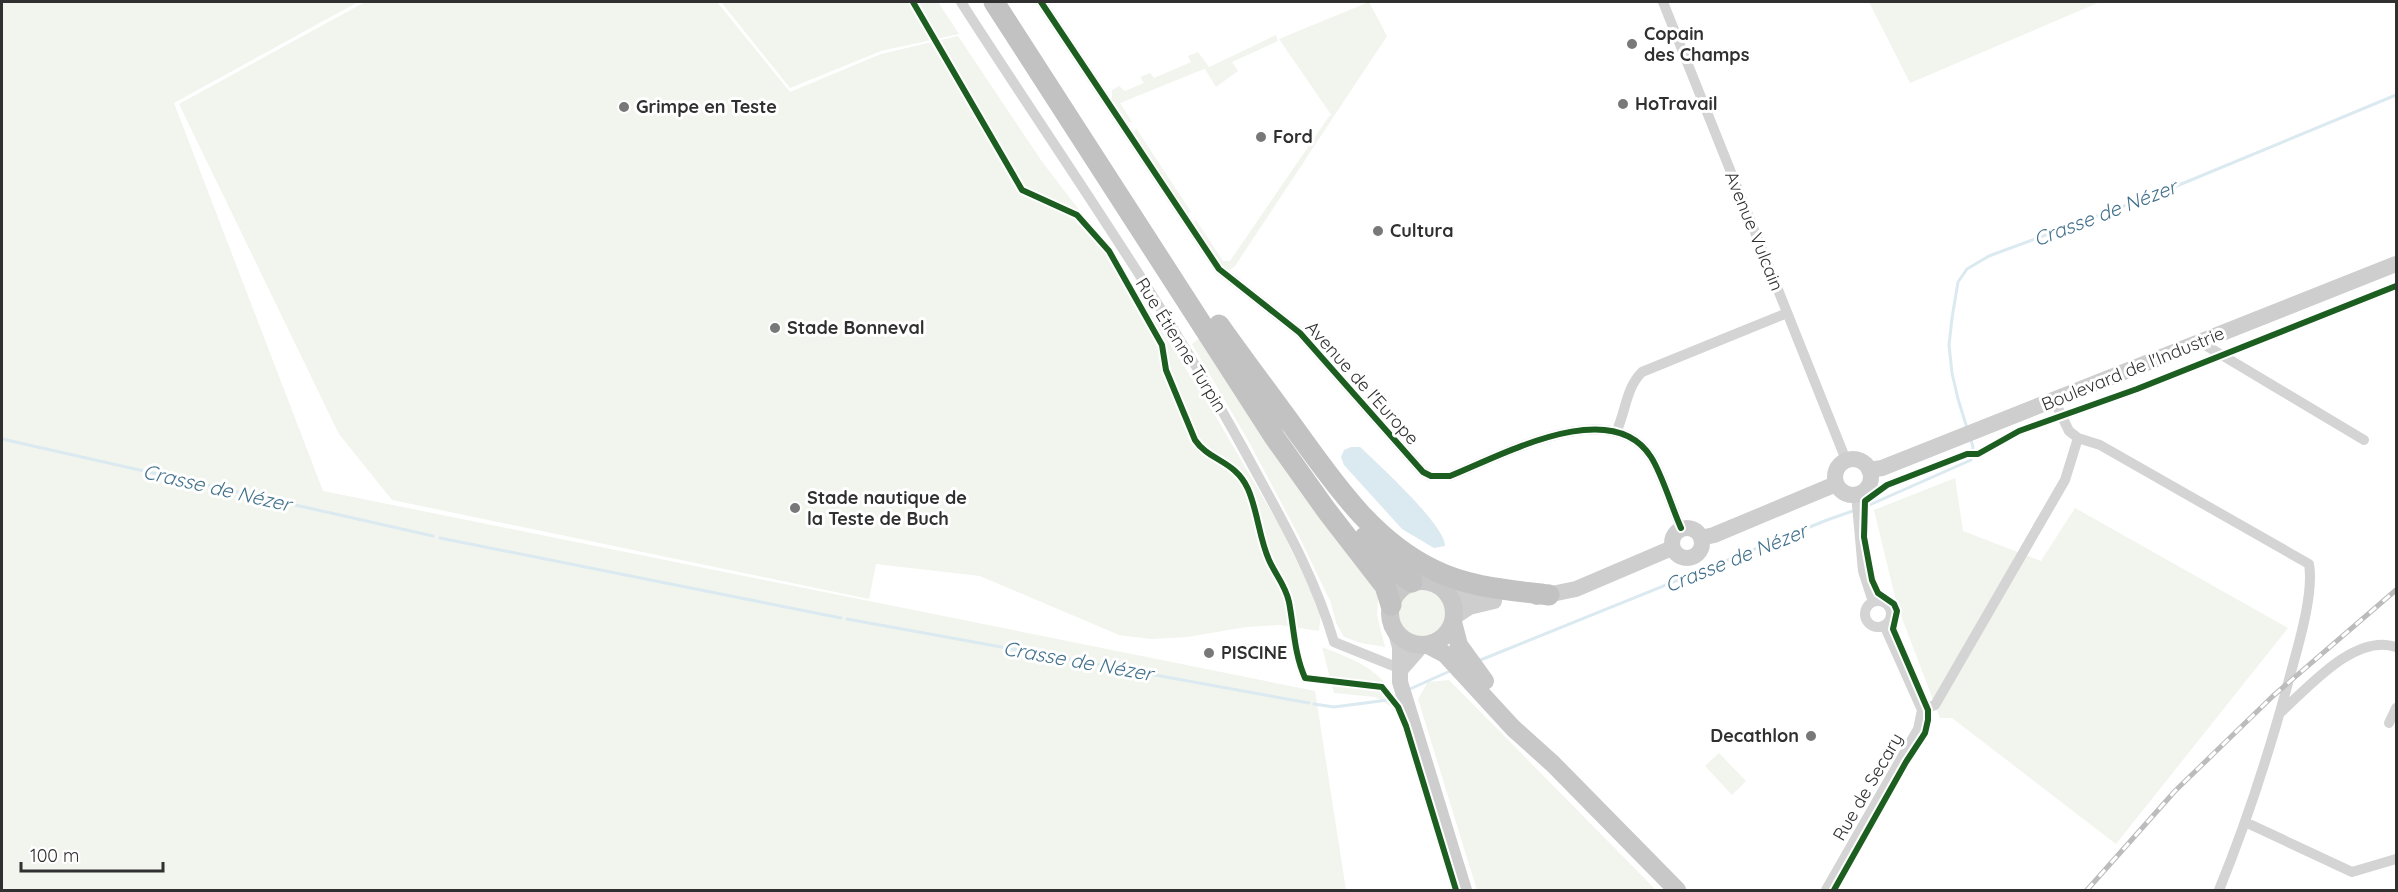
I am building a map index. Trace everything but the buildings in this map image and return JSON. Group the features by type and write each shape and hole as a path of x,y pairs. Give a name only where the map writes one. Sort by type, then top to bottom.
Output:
{"highway":[{"path":"994,2 1275,438 1327,511 1385,586 1390,605"},
{"path":"1010,2 1287,431 1338,503 1393,568 1412,582"},
{"path":"1219,325 1319,464 1384,538 1417,561 1455,579 1482,586 1550,595"}],"main road":[{"path":"1553,764 1473,667 1459,645 1452,603 1442,588 1433,583 1412,582 1402,587 1390,605 1391,622 1396,633 1408,642 1425,645 1444,654 1513,728 1553,764 1677,891"},
{"path":"1425,645 1443,638 1454,620"}],"street":[{"name":"Rue Étienne Turpin","path":"961,2 1188,352 1303,559 1319,595 1334,642 1401,669"},
{"name":"Avenue de l'Europe","path":"1041,2 1219,269 1300,333 1423,472 1431,476 1450,476 1556,434 1579,430 1617,430"},
{"name":"Avenue Vulcain","path":"1663,2 1846,460"},
{"name":"Boulevard de l'Industrie","path":"1869,470 1882,468 2397,264"},
{"path":"1681,528 1651,457 1641,445 1617,430 1635,379 1642,372 1787,313"},
{"path":"2200,342 2364,440"},
{"path":"2054,400 2069,431 2078,438 2100,445 2309,564 2311,576 2301,638 2281,712 2268,756 2219,891"},
{"name":"Rue de Secary","path":"1826,891 1918,729 1922,711 1935,705 2065,480 2078,438"},
{"path":"1857,505 1836,484 1837,467 1846,460 1862,462 1869,470 1867,488 1857,505 1863,571 1873,602"},
{"path":"1701,538 1714,535 1836,484"},
{"path":"1681,528 1691,528 1701,538 1701,549 1689,558 1679,556 1672,548 1672,538 1681,528"},
{"path":"1442,588 1460,594 1506,597 1550,595 1576,589 1672,548"},
{"path":"1454,620 1469,607 1506,597"},
{"path":"1873,602 1885,603 1890,610 1890,618 1884,625 1877,626 1867,621 1866,610 1873,602"},
{"path":"1884,625 1922,711"},
{"path":"1396,633 1400,647 1400,682 1405,701 1464,891"},
{"path":"2281,712 2344,658 2366,646 2386,643 2397,647"},
{"path":"1401,669 1425,645"},
{"path":"2389,723 2397,708"},
{"path":"2245,822 2352,872 2397,859"}],"shaded area":[{"path":"2,2 358,2 174,103 323,491 1315,691 1346,890 2,890"},
{"path":"365,2 717,2 790,92 881,54 958,36 1043,163 1113,254 1212,410 1279,525 1321,611 1319,631 1280,625 1246,627 1187,637 1151,639 1119,635 980,576 876,564 869,599 392,500 339,434 179,104"},
{"path":"721,2 938,2 959,34 881,51 790,88"},
{"path":"1369,2 1387,36 1235,266 1230,270 1225,269 1194,222 1196,220 1223,261 1230,261 1330,115 1332,116 1279,39"},
{"path":"1869,2 2100,2 1910,83"},
{"path":"1276,35 1278,41 1232,62 1238,71 1216,87 1205,69"},
{"path":"1198,52 1209,67 1120,103 1132,122 1128,122 1112,99 1112,90 1119,86 1125,91 1144,83 1140,77 1150,73 1154,78 1191,62 1188,56"},
{"path":"1136,128 1191,212 1188,214 1134,132"},
{"path":"1202,336 1369,574 1378,598 1377,615 1385,647 1361,643 1344,637 1336,623 1331,603 1300,538 1249,442 1192,344"},
{"path":"1360,447 1395,480 1435,524 1445,546 1434,548 1402,529 1344,465 1341,457 1344,450"},
{"path":"1955,478 1963,531 2041,561 2075,508 2288,628 2116,844 1952,718 1940,718 1897,605 1874,510"},
{"path":"1422,588 1432,590 1440,596 1446,604 1448,614 1446,624 1440,632 1432,638 1422,640 1412,638 1404,632 1398,624 1396,614 1398,604 1404,596 1412,590"},
{"path":"1322,647 1367,668 1385,683 1399,705 1392,707 1375,697 1334,693"},
{"path":"1449,680 1656,890 1477,890 1418,699 1428,682"},
{"path":"1719,753 1746,781 1732,795 1705,766"}],"waterway":[{"name":"Crasse de Nézer","path":"1967,428 1952,373 1949,345 1958,282 1967,269 1989,256 2162,192 2396,95"},
{"name":"Crasse de Nézer","path":"2,439 433,536"},
{"name":"Crasse de Nézer","path":"1478,661 1827,520 1867,506 1971,460 1973,447 1971,440"},
{"name":"Crasse de Nézer","path":"440,538 841,618"},
{"name":"Crasse de Nézer","path":"847,619 1309,703"},
{"name":"Crasse de Nézer","path":"1410,689 1450,671"},
{"name":"Crasse de Nézer","path":"1314,704 1334,707 1388,700 1395,696"}],"railway":[{"path":"2087,890 2175,791 2273,696 2396,590"}],"cycle path":[{"path":"913,2 1022,190 1077,215 1109,251 1162,345 1166,370 1195,440 1243,479 1251,498 1266,552 1288,596 1296,650 1305,678 1382,687 1398,707 1406,726 1456,890"},
{"path":"1041,2 1219,269 1300,333 1423,472 1431,476 1450,476 1555,435 1583,430 1610,431 1633,439 1651,457 1681,528"},
{"path":"1834,890 1906,762 1925,733 1928,720 1928,710 1893,629 1897,611 1894,604 1878,593 1872,580 1864,537 1865,501 1887,485 1967,454 1978,454 2019,431 2137,389 2396,286"}],"place":[{"name":"Copain des Champs","path":"1632,44"},
{"name":"HoTravail","path":"1623,104"},
{"name":"Grimpe en Teste","path":"624,107"},
{"name":"Ford","path":"1261,137"},
{"name":"Cultura","path":"1378,231"},
{"name":"Stade Bonneval","path":"775,328"},
{"name":"Stade nautique de la Teste de Buch","path":"795,508"},
{"name":"PISCINE","path":"1209,653"},
{"name":"Decathlon","path":"1811,736"}]}
